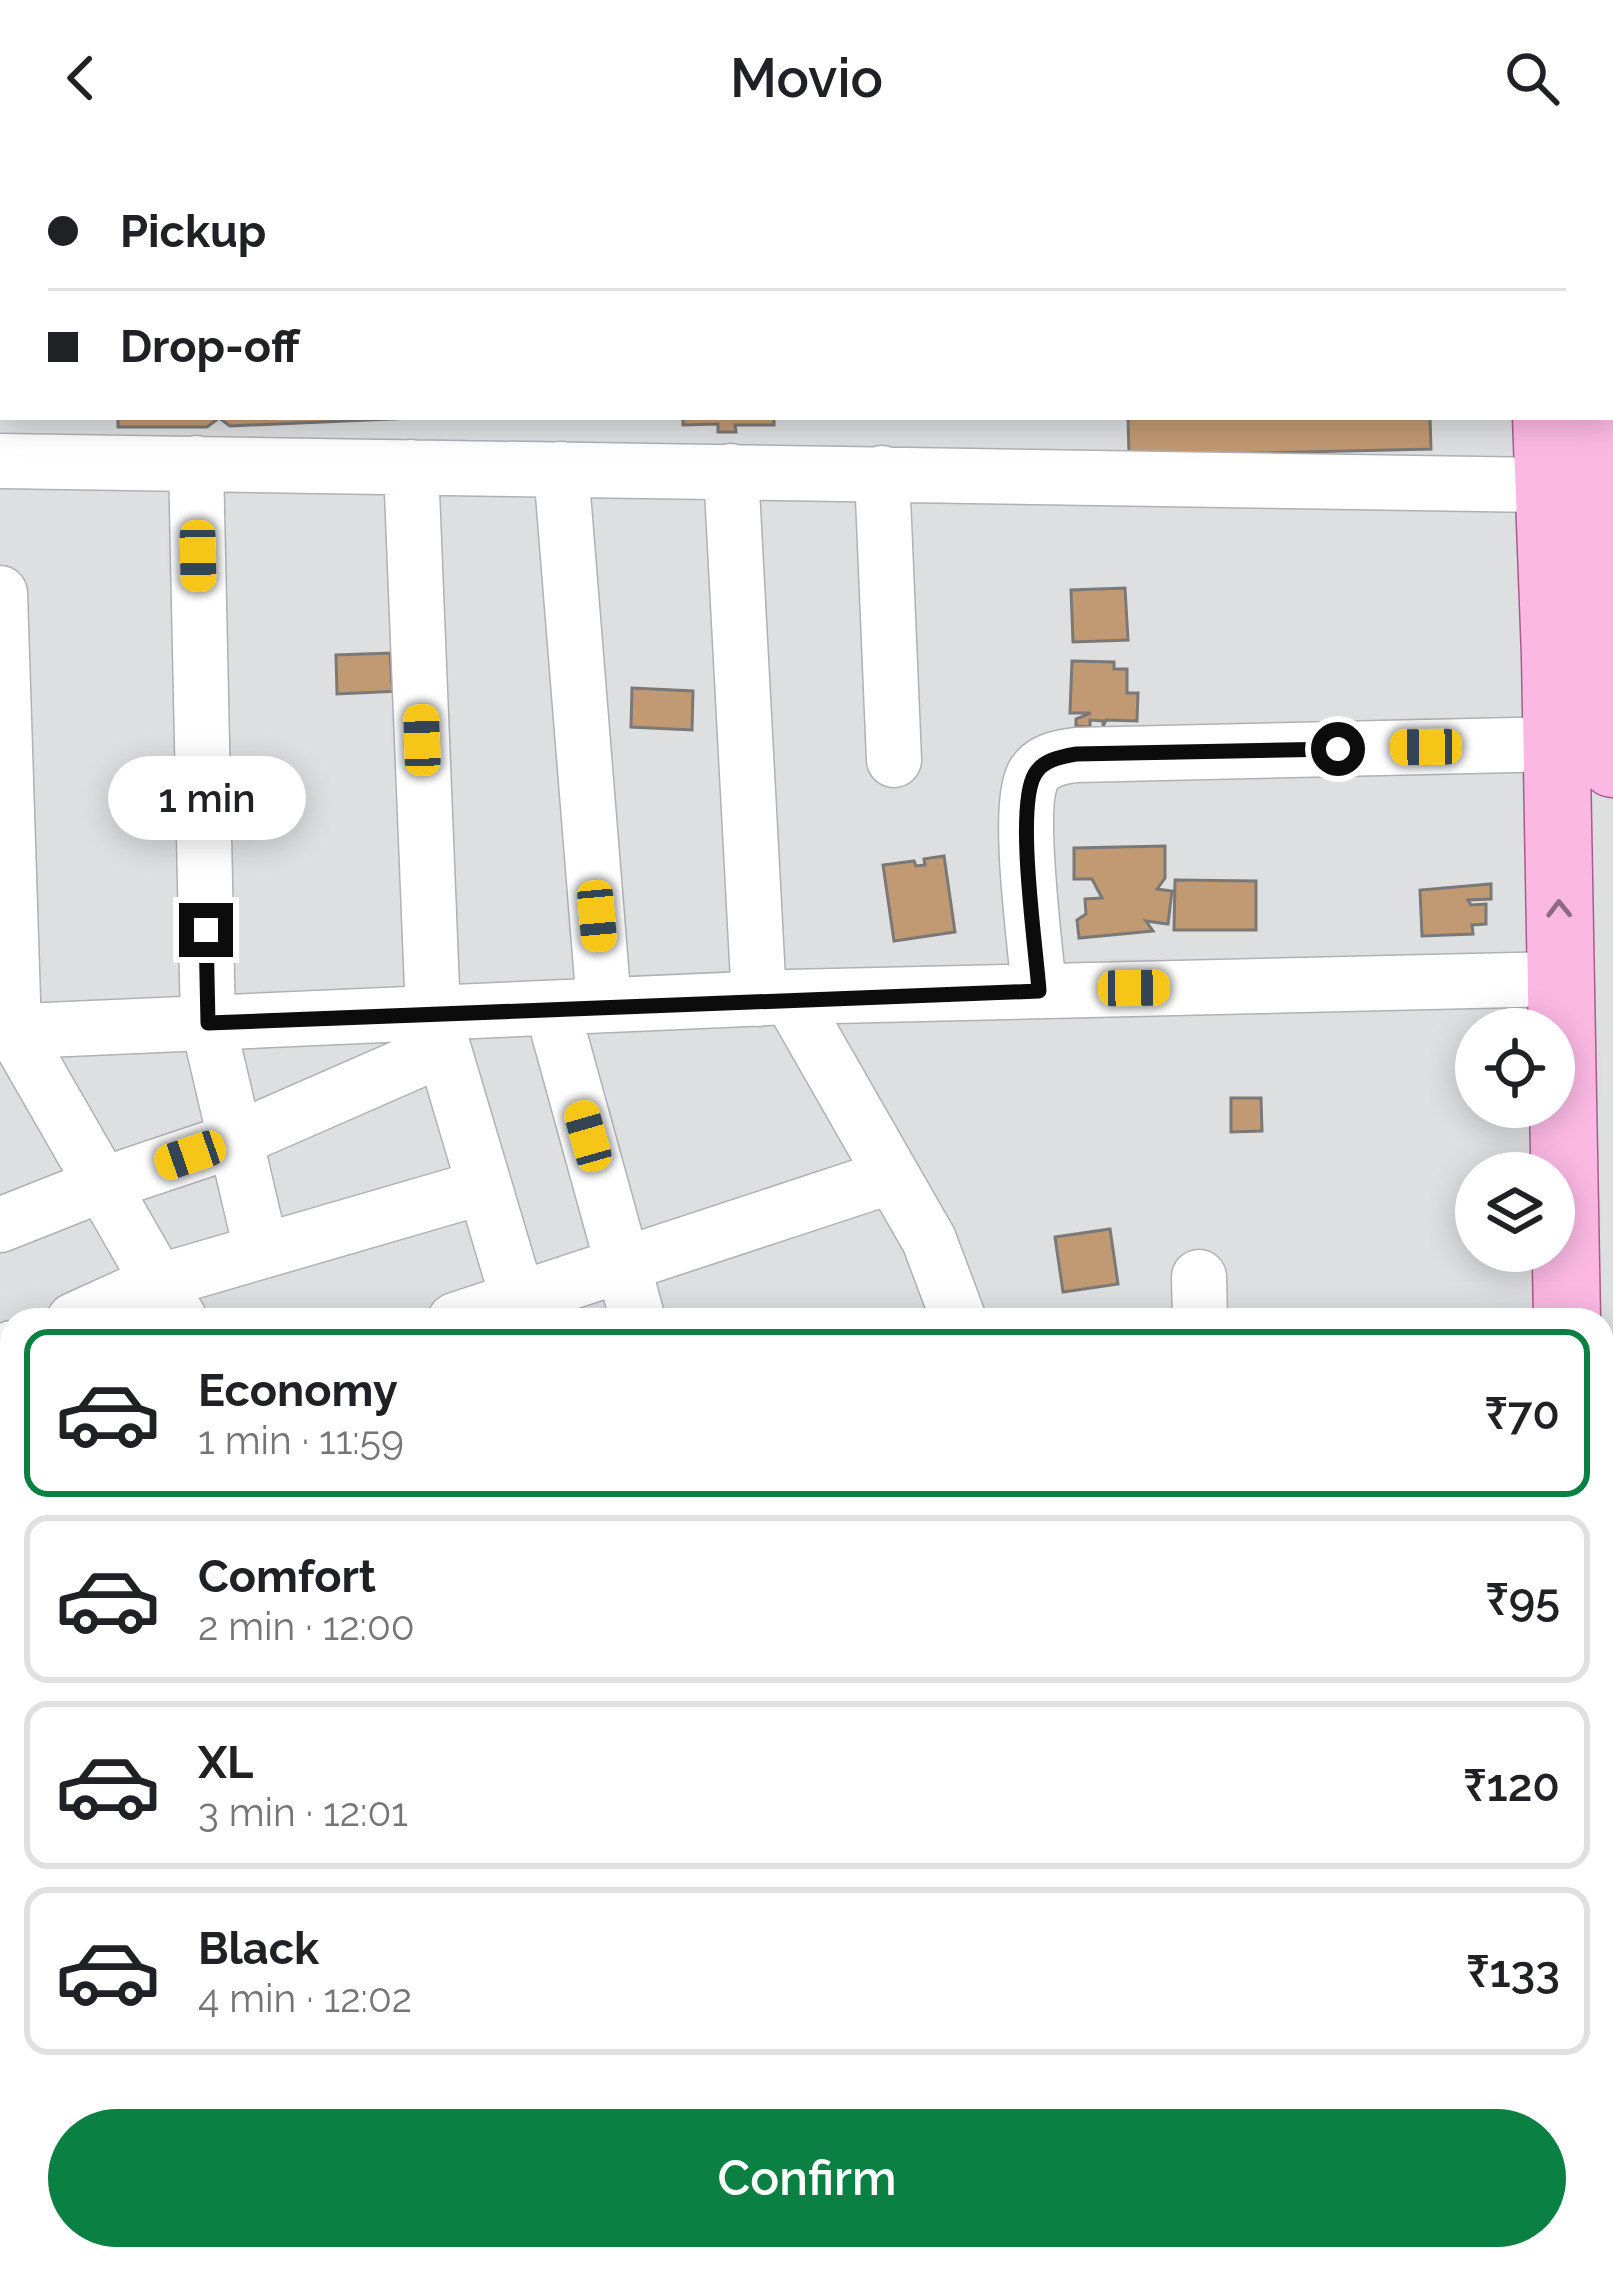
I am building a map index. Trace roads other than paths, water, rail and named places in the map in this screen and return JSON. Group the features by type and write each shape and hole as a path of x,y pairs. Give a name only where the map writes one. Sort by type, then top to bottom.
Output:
{"main road":[{"path":"1547,420 1586,503 1611,689 1585,754"},
{"path":"1567,1308 1561,979 1585,754 1586,503 1598,420"}],"street":[{"path":"25,446 196,463 882,473 1586,503"},
{"path":"196,463 208,1023 261,1249"},
{"path":"412,466 438,1031 518,1299"},
{"path":"562,469 578,1007 635,1308"},
{"path":"731,471 775,998 892,1176 929,1240 954,1308"},
{"path":"882,473 895,760"},
{"path":"0,593 7,1032 170,1300"},
{"path":"1039,991 1028,793 1035,772 1047,762 1076,754 1585,754"},
{"path":"7,1032 208,1023 438,1031 578,1007 1561,979"},
{"path":"0,1225 235,1140 438,1031"},
{"path":"491,1308 892,1176"},
{"path":"132,1308 170,1300 261,1249 483,1187"}]}
